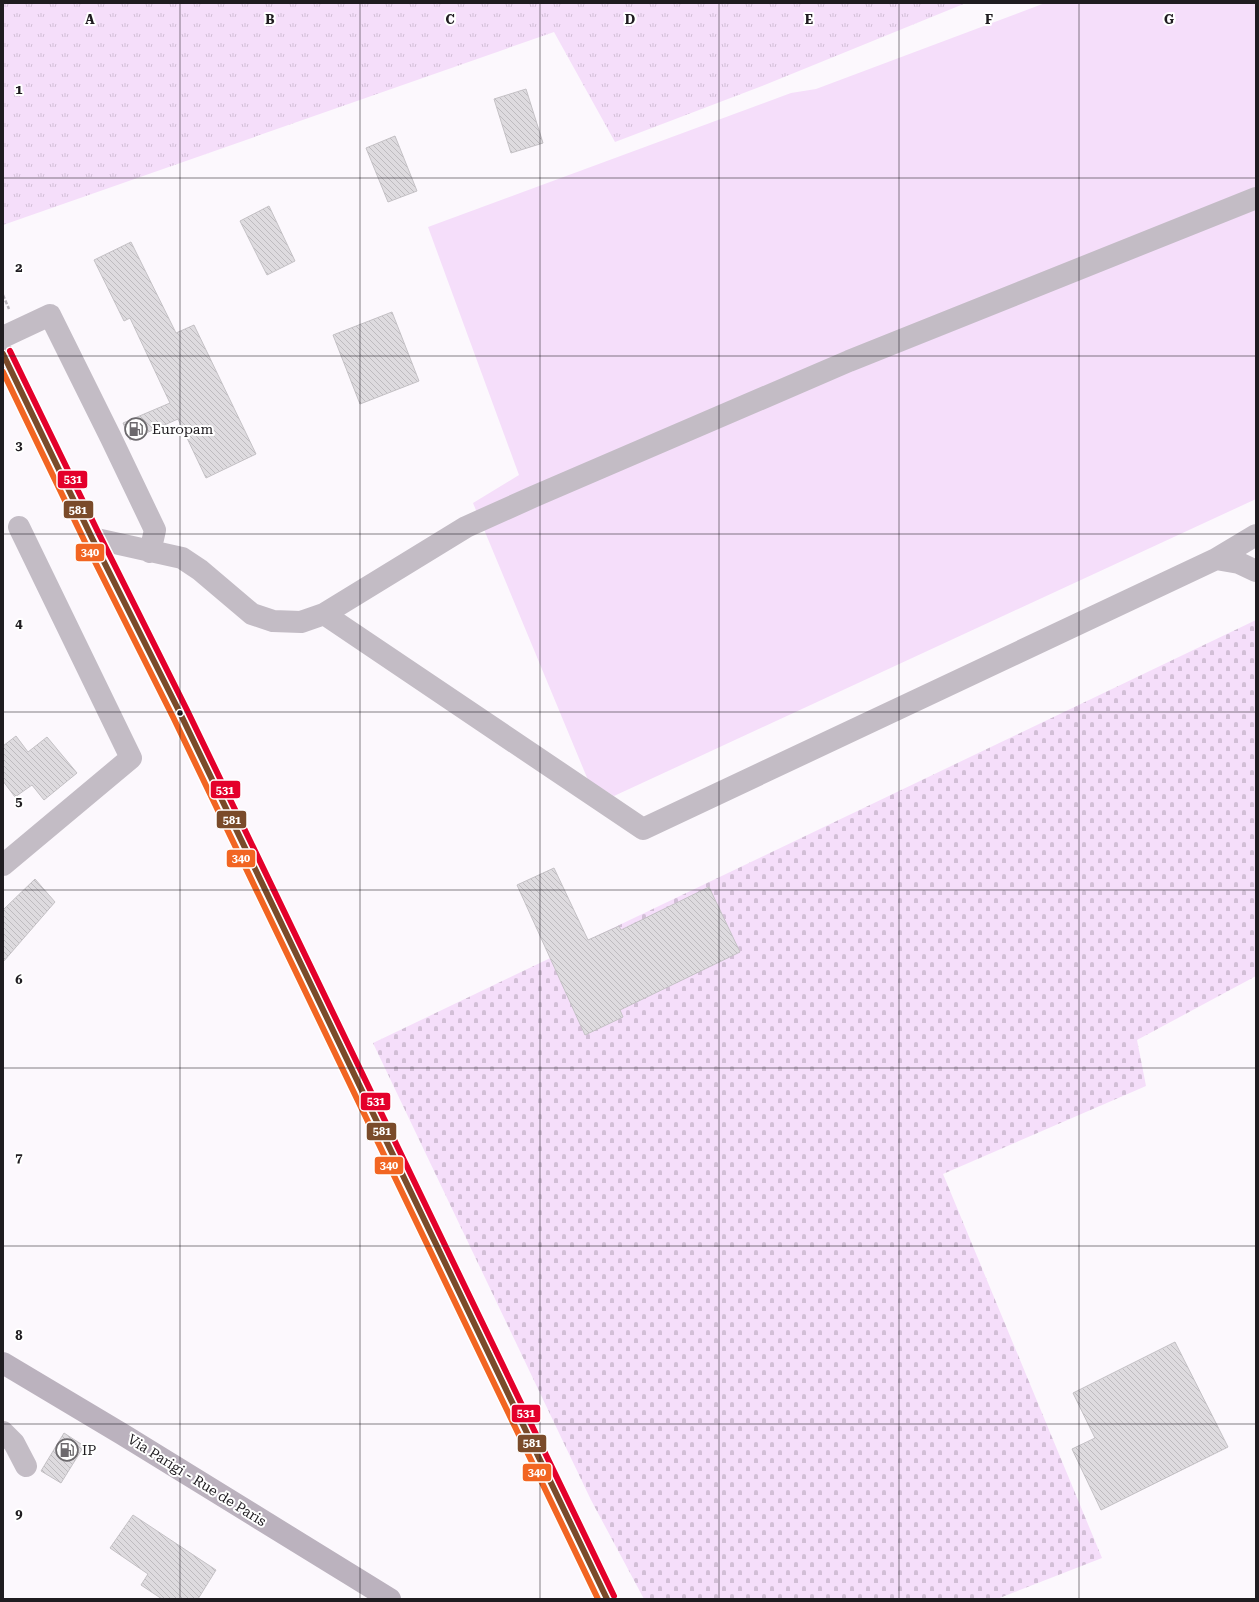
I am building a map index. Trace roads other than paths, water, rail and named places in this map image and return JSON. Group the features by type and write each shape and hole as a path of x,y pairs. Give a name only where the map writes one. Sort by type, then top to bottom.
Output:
{"main road":[{"name":"Via Parigi - Rue de Paris","path":"3,1363 122,1434 390,1599"}],"street":[{"path":"92,538 182,558 200,570 252,614 273,621 301,622 324,614 466,527 535,496 848,361 1256,198"},
{"path":"3,337 50,315 155,530 150,552"},
{"path":"3,354 183,721 607,1599"},
{"path":"3,865 131,758 19,527"},
{"path":"324,614 642,829 1216,559 1256,535"},
{"path":"1216,559 1239,563 1256,571"},
{"path":"3,1432 14,1443 26,1466"}],"place":[{"name":"Europam","path":"136,429"},
{"name":"IP","path":"67,1450"}]}
